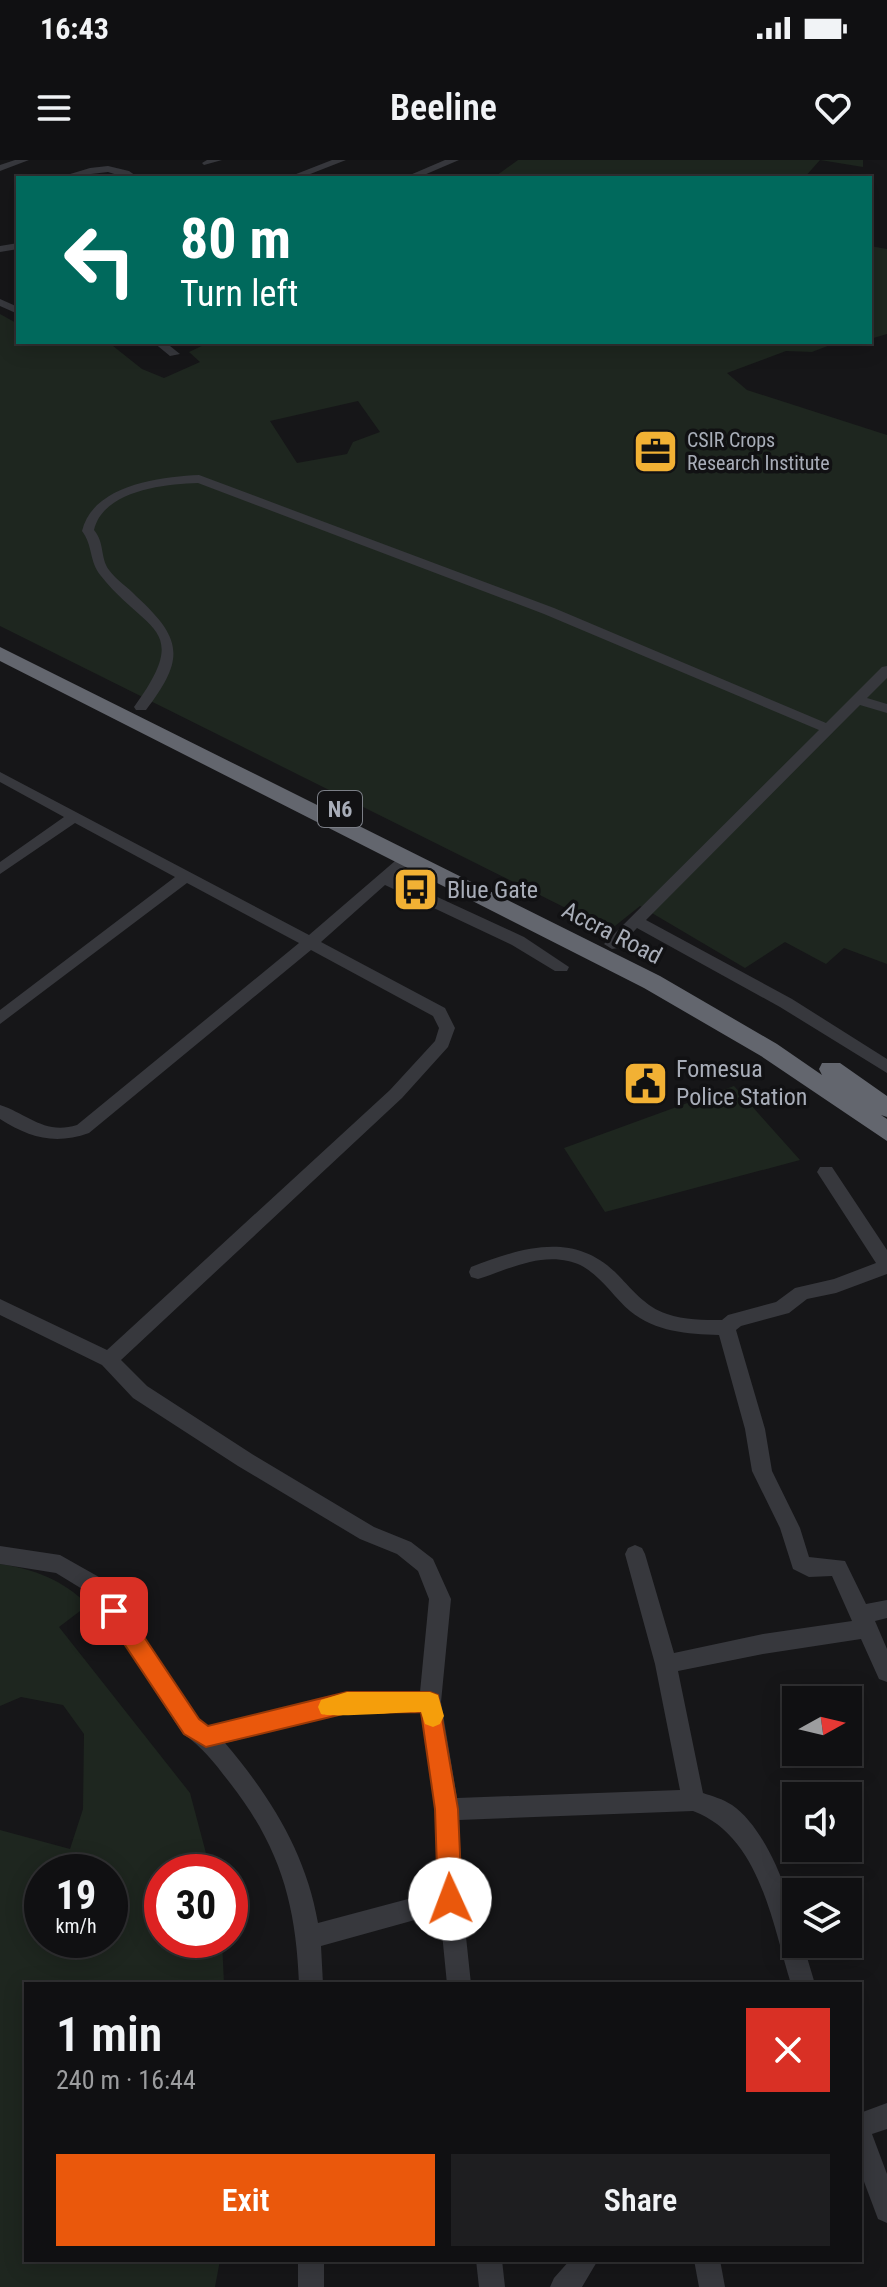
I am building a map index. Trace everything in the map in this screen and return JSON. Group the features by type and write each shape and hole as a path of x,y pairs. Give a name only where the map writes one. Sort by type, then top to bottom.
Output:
{"highway":[{"name":"Accra Road","path":"0,636 681,980 798,1047 887,1108"},
{"name":"Accra Road","path":"0,653 407,858 726,1024 824,1086 887,1132"}],"street":[{"path":"0,168 24,160"},
{"path":"91,160 104,167"},
{"path":"297,176 341,160"},
{"path":"413,176 454,160"},
{"path":"70,176 104,167 115,167 131,176"},
{"path":"161,344 174,354"},
{"path":"141,707 163,681 169,667 169,642 151,616 101,569 96,539 88,531 87,522 98,507 128,493 162,481 199,479 549,611 827,728"},
{"path":"612,944 887,670"},
{"path":"857,699 887,709"},
{"path":"0,776 312,941 439,1012 447,1028 442,1043 396,1094 109,1360"},
{"path":"0,869 75,816"},
{"path":"0,1111 50,1135 64,1137 83,1129 312,941 407,858"},
{"path":"0,1018 186,876"},
{"path":"383,878 518,941 561,967"},
{"path":"636,921 786,1003 887,1067"},
{"path":"478,1272 515,1257 570,1251 593,1264 644,1312 681,1327 726,1328 735,1320 782,1308 802,1293 836,1286 887,1266 826,1172"},
{"path":"0,1306 109,1360 153,1401 367,1533 404,1548 426,1565 440,1599 430,1702 447,1809 450,1899 459,1982"},
{"path":"726,1328 755,1429 762,1471 790,1528 800,1563 809,1568 838,1567 887,1672"},
{"path":"635,1554 666,1664 693,1800"},
{"path":"0,1555 60,1564 99,1588 191,1727 206,1737 268,1816 292,1863 305,1906 311,1982"},
{"path":"666,1664 864,1621 887,1609"},
{"path":"206,1737 347,1703 430,1702"},
{"path":"447,1809 693,1800 726,1814 755,1851 779,1904 802,1982"},
{"path":"309,1937 450,1899"},
{"path":"862,2125 887,2116"},
{"path":"862,2141 887,2210"},
{"path":"311,2262 311,2287"},
{"path":"489,2262 492,2287"},
{"path":"563,2287 584,2262"},
{"path":"707,2262 712,2287"}],"shaded area":[{"path":"518,160 820,160 806,176 496,176"},
{"path":"820,160 863,160 863,167"},
{"path":"872,246 887,249 887,334 872,338"},
{"path":"0,314 16,323 16,344 111,344 142,369 164,378 200,362 189,352 206,344 833,344 812,352 786,351 727,373 747,390 887,435 887,964 844,948 826,964 785,942 745,968 640,906 610,930 0,626","holes":["358,401 380,432 353,442 347,454 297,463 270,421"]},
{"path":"734,1086 800,1160 605,1212 564,1148"},
{"path":"0,1564 47,1577 88,1605 59,1627 190,1793 206,1854 144,1854 144,1958 223,1958 224,1982 24,1982 24,2262 220,2262 215,2287 0,2287 0,1830 70,1849 83,1809 84,1734 63,1705 21,1697 0,1706"}],"slow traffic":[{"path":"329,1707 347,1703 430,1702 433,1716"}],"place":[{"name":"CSIR Crops Research Institute","path":"656,452"},
{"name":"Blue Gate","path":"416,890"},
{"name":"Fomesua Police Station","path":"645,1083"}],"route":[{"path":"114,1611 191,1727 206,1737 347,1703 430,1702 447,1809 450,1899"}]}
